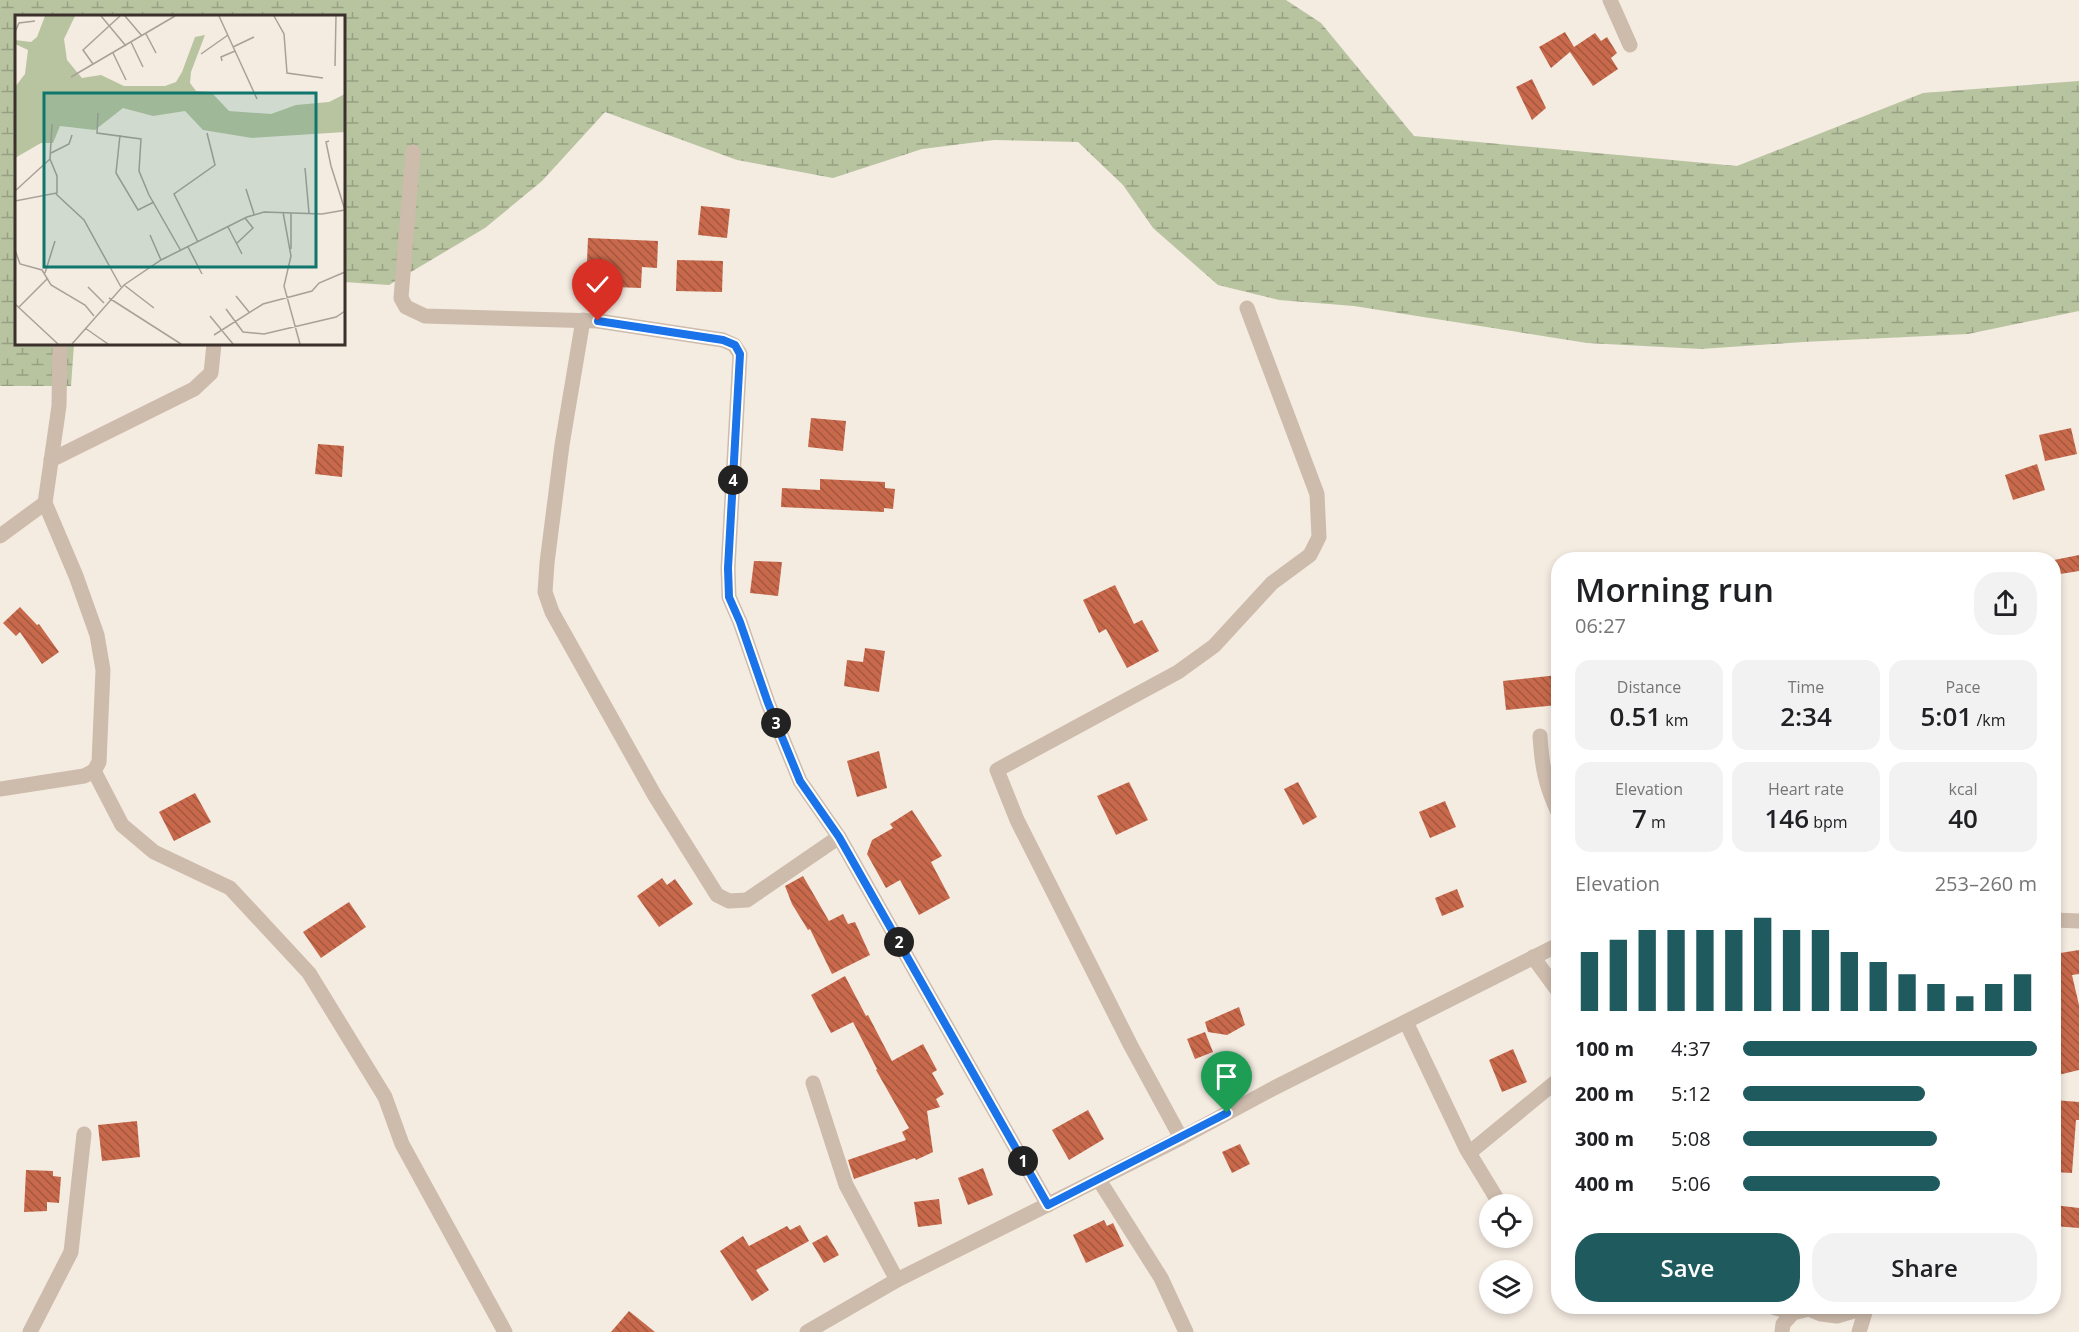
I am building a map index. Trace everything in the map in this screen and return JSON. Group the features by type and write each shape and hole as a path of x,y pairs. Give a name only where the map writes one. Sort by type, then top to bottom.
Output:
{"street":[{"path":"1610,0 1630,45"},
{"path":"413,152 401,298 406,307 425,316 598,321 723,340 735,345 740,354 728,568 729,597 800,781 839,837 1048,1205"},
{"path":"1181,1138 1131,1046 1017,820 997,770 1178,672 1214,646 1272,582 1310,555 1319,537 1317,494 1248,308"},
{"path":"583,320 562,445 547,563 545,592 552,612 655,796 717,895 729,901 747,900 839,837"},
{"path":"0,789 84,776 94,771 99,762 103,670 97,635 76,576 45,503 59,406 60,345"},
{"path":"51,460 194,389 211,373 214,345"},
{"path":"0,536 45,503"},
{"path":"1540,736 1542,767 1551,797"},
{"path":"94,771 122,825 154,852 230,888 309,973 385,1097 402,1144 505,1332"},
{"path":"2061,920 2079,921"},
{"path":"807,1332 897,1280 1099,1180 1551,948"},
{"path":"1533,957 1551,981"},
{"path":"1406,1022 1469,1153 1494,1194"},
{"path":"813,1083 846,1185 897,1280"},
{"path":"1469,1153 1551,1086"},
{"path":"30,1332 71,1252 84,1134"},
{"path":"1099,1180 1161,1278 1186,1332"},
{"path":"1782,1332 1783,1324 1792,1314"},
{"path":"1821,1314 1837,1316 1844,1314"},
{"path":"1859,1332 1865,1314"}],"green space":[{"path":"0,0 1286,0 1321,23 1414,136 1737,166 1923,93 2079,81 2079,311 1968,334 1701,349 1587,343 1354,306 1279,300 1218,285 1153,228 1123,185 1078,142 994,140 922,149 833,178 737,160 605,112 542,181 485,228 389,285 345,282 345,15 15,15 15,345 74,345 71,386 0,386"}],"building":[{"path":"1565,32 1574,47 1595,33 1601,41 1607,37 1617,53 1611,58 1618,69 1593,86 1570,52 1551,68 1539,47"},
{"path":"1532,79 1546,108 1532,120 1516,87"},
{"path":"701,206 730,209 727,238 698,235"},
{"path":"588,238 658,241 657,268 642,267 641,288 586,286"},
{"path":"677,260 723,261 722,292 676,291"},
{"path":"811,418 846,421 843,451 808,447"},
{"path":"2071,428 2077,454 2045,461 2039,435"},
{"path":"318,444 344,446 342,477 315,474"},
{"path":"2037,464 2045,490 2013,500 2005,475"},
{"path":"820,479 885,482 885,488 895,489 893,509 884,508 884,512 781,507 782,488 820,490"},
{"path":"2079,555 2079,571 2061,574 2061,559"},
{"path":"754,561 782,562 778,596 750,593"},
{"path":"1115,585 1134,624 1142,620 1159,651 1127,668 1106,629 1099,633 1083,600"},
{"path":"20,607 37,625 39,624 59,652 42,664 20,632 16,636 3,623"},
{"path":"865,648 885,651 879,692 844,686 847,660 863,662"},
{"path":"1551,676 1551,706 1506,710 1503,681"},
{"path":"879,751 887,788 857,797 847,761"},
{"path":"1129,782 1148,820 1116,835 1097,796"},
{"path":"1298,782 1317,817 1303,825 1284,789"},
{"path":"195,793 211,822 174,841 159,812"},
{"path":"1445,801 1456,827 1430,838 1419,812"},
{"path":"912,810 942,856 931,862 950,898 919,915 900,880 886,888 867,854 872,840 893,828 890,824"},
{"path":"803,876 829,921 843,914 848,924 855,922 870,955 832,974 810,929 808,930 792,904 785,886"},
{"path":"662,878 667,885 675,879 693,904 659,927 637,896"},
{"path":"1457,889 1464,907 1442,916 1435,898"},
{"path":"349,902 366,927 321,958 303,932"},
{"path":"2079,950 2079,974 2072,975 2079,1005 2079,1070 2061,1074 2061,953"},
{"path":"845,976 892,1061 923,1044 937,1070 932,1073 944,1094 936,1099 940,1107 927,1111 933,1152 916,1160 915,1158 854,1179 848,1160 906,1140 902,1132 909,1128 876,1070 853,1022 831,1033 811,995"},
{"path":"1239,1007 1245,1025 1227,1035 1208,1032 1205,1022"},
{"path":"1205,1032 1213,1052 1195,1059 1187,1039"},
{"path":"1513,1049 1527,1082 1502,1092 1489,1060"},
{"path":"2061,1101 2079,1102 2072,1173 2061,1172"},
{"path":"1088,1110 1104,1139 1069,1160 1052,1130"},
{"path":"137,1121 140,1157 102,1161 98,1125"},
{"path":"1240,1144 1250,1164 1232,1173 1222,1152"},
{"path":"983,1168 993,1195 968,1205 958,1178"},
{"path":"26,1170 53,1171 53,1176 61,1177 59,1203 47,1202 47,1211 24,1212"},
{"path":"939,1199 942,1224 918,1227 914,1202"},
{"path":"2061,1206 2079,1208 2079,1228 2061,1227"},
{"path":"1104,1220 1107,1226 1113,1223 1124,1246 1086,1263 1073,1235"},
{"path":"800,1225 809,1241 756,1270 769,1290 752,1301 720,1251 743,1236 749,1246 787,1226 790,1230"},
{"path":"827,1235 839,1255 824,1263 812,1243"},
{"path":"629,1311 655,1332 611,1332"}],"route":[{"path":"598,321 723,340 735,345 740,354 728,568 729,597 800,781 839,837 1048,1205 1227,1113"}]}
